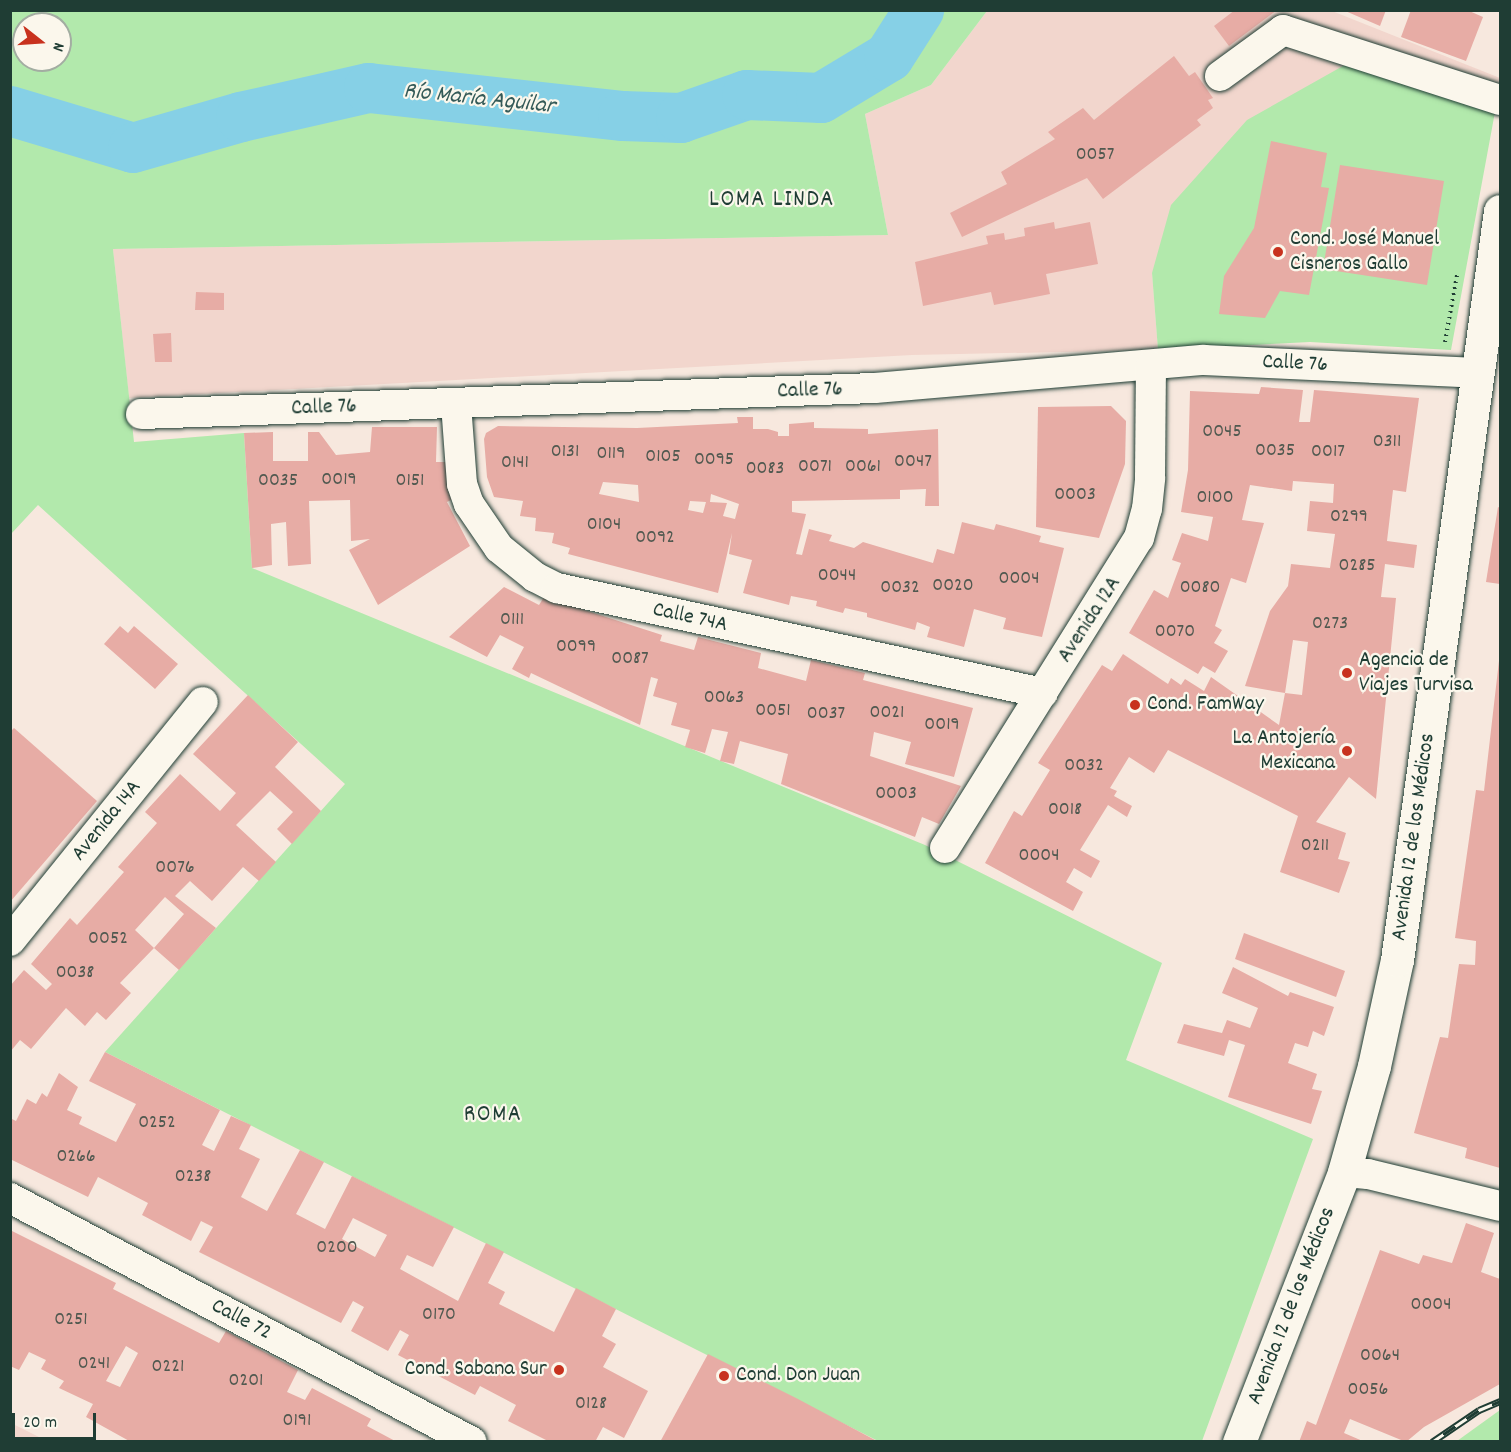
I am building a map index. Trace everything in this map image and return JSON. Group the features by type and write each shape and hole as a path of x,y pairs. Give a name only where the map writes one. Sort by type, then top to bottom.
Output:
{"main road":[{"name":"Avenida 12 de los Médicos","path":"1239,1442 1344,1172 1374,1066 1397,960 1500,212"}],"street":[{"path":"1220,75 1283,30 1500,100"},
{"name":"Calle 76","path":"141,414 875,388 1204,360 1478,373"},
{"name":"Avenida 12A","path":"945,848 1139,538 1148,509 1151,366"},
{"name":"Calle 74A","path":"456,404 462,484 469,504 499,548 550,584 586,596 1043,693"},
{"name":"Avenida 14A","path":"10,941 203,702"},
{"path":"1344,1172 1368,1174 1500,1206"},
{"name":"Calle 72","path":"10,1198 472,1442"}],"path":[{"path":"1440,370 1457,275"}],"shaded area":[{"path":"987,11 1332,11 1500,78 1500,91 1152,273 1158,350 912,355 129,398 113,249 888,235 865,114 931,85"},
{"path":"11,1423 47,1441 11,1441"}],"green space":[{"path":"11,11 987,11 931,85 865,114 888,235 113,249 134,442 244,433 252,568 925,845 1162,963 1126,1060 1313,1139 1202,1441 878,1441 105,1052 345,784 38,505 11,534"},
{"path":"1350,62 1495,112 1451,350 1310,342 1158,350 1152,273 1171,205 1247,120"},
{"path":"1500,1410 1500,1441 1457,1441"}],"building":[{"path":"1235,10 1277,10 1229,46 1214,26"},
{"path":"1343,10 1386,10 1380,26"},
{"path":"1411,10 1467,10 1483,17 1466,61 1401,37"},
{"path":"1174,56 1189,76 1195,72 1213,98 1208,100 1213,108 1197,120 1201,125 1103,199 1087,178 962,237 950,213 1007,184 1001,172 1055,139 1048,132 1083,108 1094,120"},
{"name":"Cond. José Manuel Cisneros Gallo","path":"1271,141 1327,153 1321,187 1329,188 1309,295 1280,291 1265,318 1219,314 1224,276 1254,228"},
{"path":"1340,165 1444,181 1427,285 1323,269"},
{"path":"1054,222 1055,229 1090,222 1098,264 1046,274 1050,294 994,305 991,292 923,306 915,262 988,244 986,236 1004,233 1005,240 1025,236 1024,228"},
{"path":"196,292 224,293 224,310 195,310"},
{"path":"171,333 172,362 155,362 153,334"},
{"path":"1261,387 1303,390 1299,422 1310,422 1314,390 1419,398 1406,492 1393,490 1387,541 1417,545 1414,568 1385,564 1381,597 1396,598 1376,799 1349,777 1316,822 1346,833 1338,859 1350,862 1339,893 1280,872 1298,816 1168,750 1154,773 1129,757 1110,788 1117,791 1114,796 1132,806 1127,817 1108,805 1080,850 1100,861 1091,878 1074,868 1066,882 1083,892 1073,911 985,863 1014,811 1022,816 1050,770 1038,763 1102,665 1112,671 1123,654 1168,684 1171,678 1181,685 1185,679 1204,691 1211,677 1279,725 1285,693 1245,686 1270,611 1288,586 1291,564 1330,568 1335,534 1307,531 1310,501 1333,503 1334,484 1293,481 1292,491 1250,485 1242,520 1264,523 1246,583 1231,578 1215,626 1222,630 1214,643 1228,651 1215,673 1203,666 1198,674 1129,633 1154,590 1168,598 1181,563 1172,560 1182,533 1208,541 1213,517 1220,518 1181,512 1188,470 1190,391 1259,394","holes":["1293,640 1308,642 1302,695 1285,693"]},
{"path":"1111,406 1126,421 1125,464 1099,538 1036,527 1038,407"},
{"path":"737,417 753,417 753,429 768,429 778,432 778,436 789,436 789,424 814,422 814,428 868,429 868,434 938,429 939,506 925,506 926,489 900,490 900,499 792,501 792,512 806,514 796,554 802,555 809,529 832,535 829,541 854,548 863,542 933,563 937,549 954,554 962,522 994,530 996,524 1041,536 1039,542 1064,548 1042,637 1003,629 1006,618 974,609 964,647 927,637 930,627 917,622 915,630 867,617 867,613 845,608 843,613 816,606 817,601 791,596 789,605 743,593 752,560 729,554 732,533 718,593 568,554 570,548 552,543 554,533 535,531 536,518 520,516 523,501 494,497 487,477 484,439 486,433 498,426 637,428 738,423","holes":["603,482 638,485 639,502 599,494","711,494 739,504 735,519 723,516 727,503 710,502","690,501 706,502 703,513 688,510"]},
{"path":"372,427 437,427 436,462 447,462 451,500 447,502 470,546 378,605 349,550 370,539 351,541 350,500 309,501 311,564 288,566 286,522 271,524 272,565 252,568 244,433 273,432 273,461 308,461 308,432 319,432 336,455 370,452"},
{"path":"1498,507 1500,508 1500,584 1486,582"},
{"path":"504,587 539,605 544,597 662,635 660,641 694,650 698,637 761,653 758,668 806,681 811,660 865,673 863,680 973,708 954,777 905,764 911,742 874,732 870,756 961,786 939,824 922,817 915,837 781,784 788,754 740,741 734,764 720,761 728,732 712,729 705,753 685,747 690,730 671,725 677,703 653,696 658,679 651,677 640,725 531,673 529,678 512,669 524,647 500,635 487,657 449,637"},
{"path":"120,626 128,633 134,626 178,664 155,689 104,644"},
{"path":"1500,652 1500,1168 1465,1158 1467,1148 1414,1133 1440,1037 1448,1038 1459,964 1475,965 1476,941 1455,938 1476,790 1484,791"},
{"path":"248,695 298,742 275,767 321,811 292,844 277,829 293,812 270,791 236,825 276,862 259,881 243,867 212,901 190,881 175,896 216,928 179,970 154,948 120,983 131,993 106,1020 97,1012 85,1026 66,1008 31,1049 20,1040 10,1052 10,986 24,970 46,990 52,984 31,964 70,918 77,925 124,872 118,867 157,823 145,812 180,774 220,811 236,793 193,754","holes":["165,897 184,914 154,948 135,930"]},
{"path":"14,728 97,801 10,902 10,732"},
{"path":"1244,933 1345,971 1336,997 1235,959"},
{"path":"1233,967 1288,996 1290,992 1334,1007 1324,1036 1313,1031 1308,1047 1295,1043 1288,1063 1317,1074 1312,1089 1322,1091 1311,1124 1228,1097 1245,1045 1229,1040 1224,1056 1177,1043 1184,1024 1222,1033 1227,1020 1250,1028 1258,1008 1222,993"},
{"path":"105,1052 220,1110 202,1145 214,1151 231,1116 251,1125 239,1149 260,1159 241,1197 267,1211 300,1150 324,1162 296,1214 325,1229 352,1176 454,1227 433,1267 407,1255 400,1269 458,1301 486,1243 504,1252 488,1283 505,1292 499,1304 554,1332 576,1288 616,1309 602,1336 616,1344 603,1367 648,1391 624,1438 603,1427 595,1442 550,1442 508,1421 516,1405 480,1386 475,1395 398,1355 409,1335 400,1330 388,1351 351,1331 364,1307 353,1301 341,1323 199,1252 213,1227 201,1221 191,1241 142,1215 148,1203 98,1177 88,1197 10,1159 10,1118 16,1121 27,1099 36,1104 42,1093 47,1097 59,1073 78,1087 67,1110 82,1117 79,1124 116,1142 136,1104 89,1081","holes":["353,1218 387,1235 375,1257 342,1239"]},
{"path":"1466,1223 1494,1233 1481,1272 1500,1279 1500,1384 1424,1427 1406,1442 1350,1419 1344,1433 1365,1442 1299,1442 1307,1421 1316,1425 1380,1250 1419,1264 1423,1255 1452,1263"},
{"path":"10,1230 116,1283 113,1289 219,1343 226,1331 298,1370 287,1392 305,1400 312,1388 371,1419 367,1426 397,1442 131,1442 86,1417 93,1404 59,1388 64,1381 41,1369 46,1360 29,1352 19,1370 10,1366","holes":["126,1346 138,1353 120,1387 106,1381"]},
{"name":"Cond. Don Juan","path":"708,1354 798,1399 875,1440 660,1442"}],"waterway":[{"name":"Río María Aguilar","path":"10,111 133,148 241,117 369,88 623,116 681,118 747,95 821,98 889,57 919,10"}],"railway":[{"path":"1432,1442 1479,1410 1500,1401"}],"place":[{"name":"Cond. José Manuel Cisneros Gallo","path":"1278,252"},
{"name":"Agencia de Viajes Turvisa","path":"1347,673"},
{"name":"Cond. FamWay","path":"1135,705"},
{"name":"La Antojería Mexicana","path":"1347,751"},
{"name":"Cond. Sabana Sur","path":"559,1370"},
{"name":"Cond. Don Juan","path":"724,1376"}],"district":[{"name":"LOMA LINDA","path":"772,201"},
{"name":"ROMA","path":"493,1116"}]}
